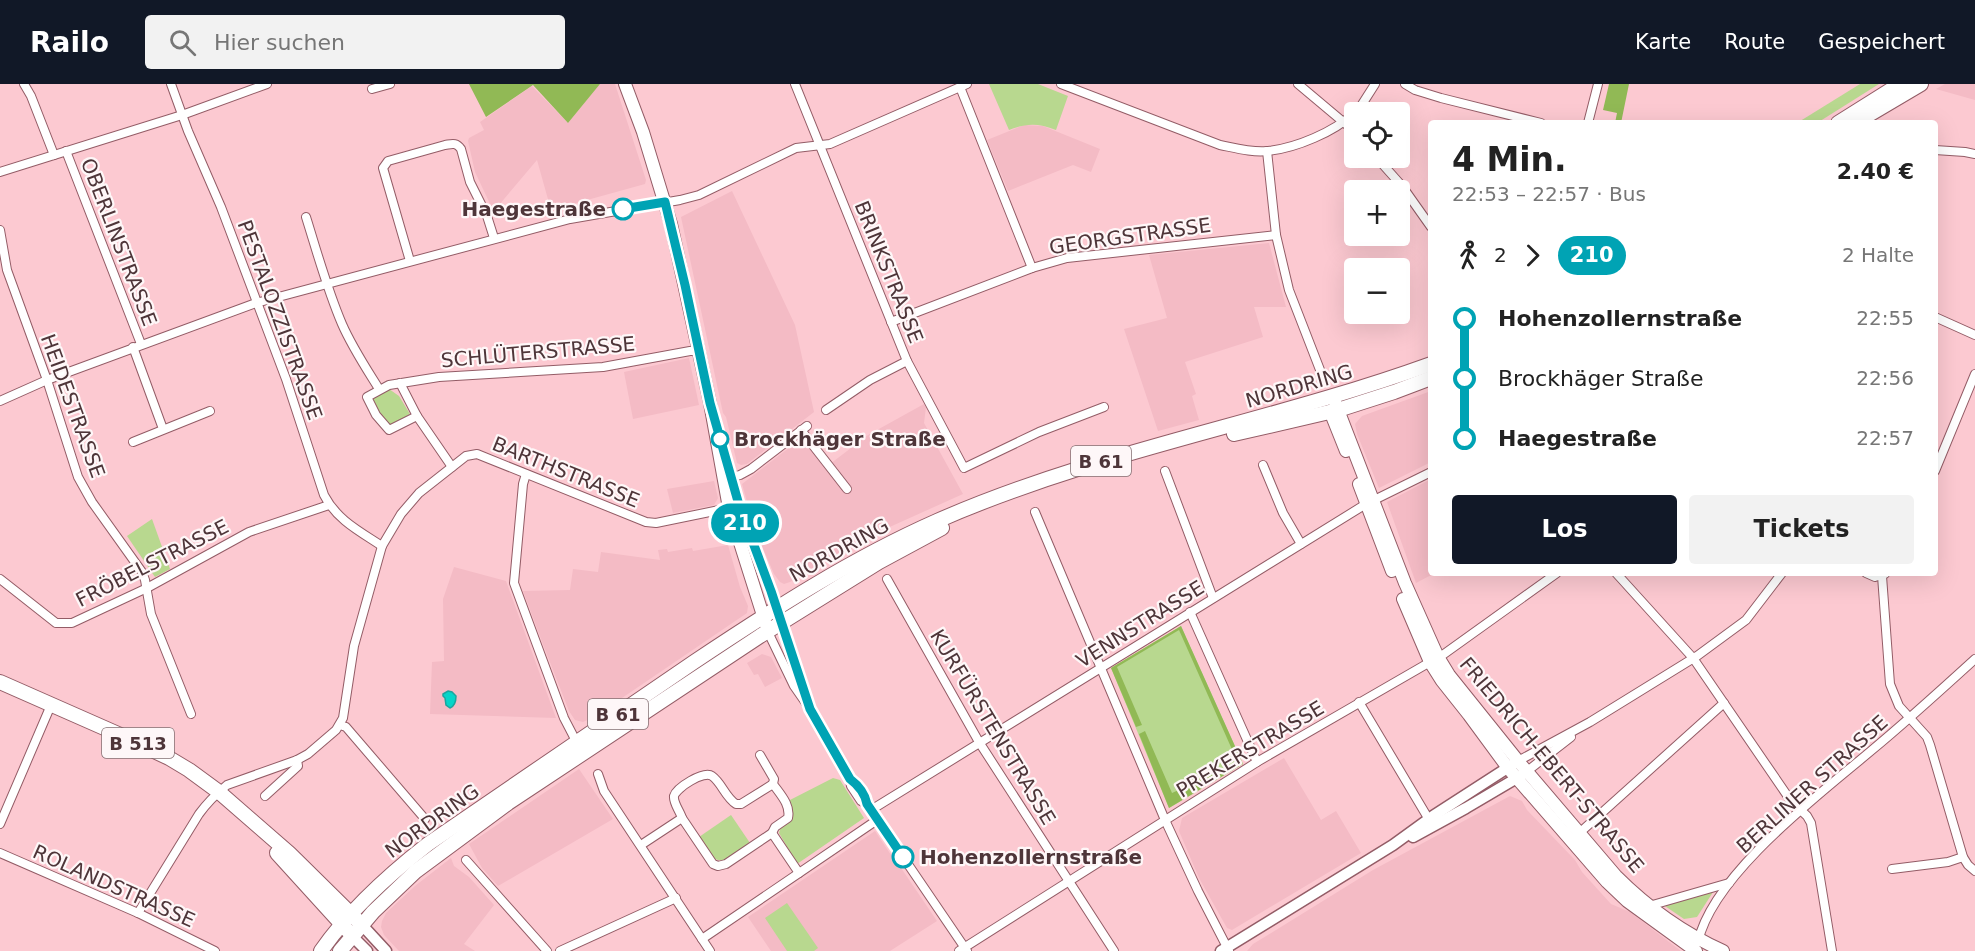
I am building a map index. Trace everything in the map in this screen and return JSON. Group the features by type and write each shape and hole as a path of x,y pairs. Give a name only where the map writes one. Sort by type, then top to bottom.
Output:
{"main road":[{"path":"625,84 641,125 665,202 699,351 729,508 768,632"},
{"path":"1843,120 1900,84"},
{"path":"1861,120 1921,84"},
{"name":"NORDRING","path":"321,951 352,921 490,816 768,632 879,562 922,538 1004,503 1100,470 1332,405 1428,365"},
{"name":"NORDRING","path":"352,921 382,884 428,844 776,607 885,545 1000,495 1098,462 1394,392 1428,379"},
{"name":"FRIEDRICH-EBERT-STRASSE","path":"1332,405 1370,502 1417,634 1434,659 1449,675 1513,765 1575,837 1607,882 1627,901 1697,947 1723,951"},
{"path":"776,607 782,623"},
{"name":"B 513","path":"0,682 169,758 219,792 245,814 352,921"},
{"name":"FRIEDRICH-EBERT-STRASSE","path":"1575,837 1697,947"},
{"path":"340,951 352,936 352,921"}],"street":[{"path":"24,84 54,155"},
{"name":"PESTALOZZISTRASSE","path":"171,84 221,207 286,379 324,495 329,505 346,524 382,546"},
{"path":"0,172 182,115 267,84"},
{"path":"372,89 390,84"},
{"name":"BRINKSTRASSE","path":"795,84 906,361 964,468 1039,432 1104,407"},
{"path":"1061,84 1221,145 1267,151 1314,138 1344,122"},
{"path":"1298,84 1344,120"},
{"path":"1364,102 1375,84"},
{"path":"1404,84 1441,98 1529,120"},
{"path":"1589,120 1598,84"},
{"path":"0,400 46,380 256,303 570,219 699,195 796,148 830,144 963,85 1032,268"},
{"path":"410,261 383,168 388,161 420,152 453,143 458,145 470,182 487,216 494,238"},
{"path":"1938,150 1975,154"},
{"name":"OBERLINSTRASSE","path":"66,151 137,346"},
{"path":"1267,151 1276,235 1289,290 1322,375"},
{"path":"1386,168 1428,223"},
{"path":"306,217 342,325 379,389 367,400 386,429 389,430 417,416"},
{"name":"HEIDESTRASSE","path":"0,230 7,270 78,477 92,502 142,572 151,614 191,714"},
{"name":"GEORGSTRASSE","path":"891,322 1032,268 1078,256 1276,235"},
{"path":"1938,318 1975,335"},
{"path":"137,346 163,429"},
{"name":"SCHLÜTERSTRASSE","path":"379,389 400,383 459,375 603,367 699,351"},
{"path":"826,410 870,380 906,361"},
{"path":"1938,464 1975,374"},
{"path":"400,383 417,416 452,466"},
{"path":"133,442 210,411"},
{"path":"723,479 740,475 751,469 804,428 847,489"},
{"name":"BARTHSTRASSE","path":"340,725 354,646 382,546 419,493 466,456 477,454 646,522 656,523 729,508"},
{"path":"1263,465 1283,513 1301,544"},
{"path":"1166,471 1213,597"},
{"name":"VENNSTRASSE","path":"869,807 1102,668 1213,597 1370,502 1428,473"},
{"path":"526,474 523,484 514,583 564,718 577,743"},
{"name":"FRÖBELSTRASSE","path":"0,579 56,623 72,623 147,588 249,532 329,505"},
{"path":"1035,512 1165,820 1225,950 1393,845 1522,775 1590,722"},
{"name":"PREKERSTRASSE","path":"963,950 1257,762 1434,659 1553,576"},
{"path":"1619,576 1693,658 1791,801 1811,823 1832,951"},
{"path":"1431,823 1513,765 1590,722 1693,658 1746,620 1780,576"},
{"path":"1885,576 1890,684 1899,706 1927,737 1963,857 1975,871"},
{"name":"KURFÜRSTENSTRASSE","path":"887,579 980,742 1114,951"},
{"path":"1190,612 1257,762"},
{"path":"782,623 810,709"},
{"path":"768,632 794,686 810,709 850,779 856,783 866,798 869,807 963,950"},
{"name":"BERLINER STRASSE","path":"1697,947 1707,918 1729,884 1768,841 1975,659"},
{"path":"1361,701 1431,823"},
{"path":"1575,837 1724,703"},
{"path":"0,822 51,705"},
{"path":"138,913 206,804 227,785 308,754 340,725 346,727 425,819"},
{"path":"760,754 774,779 773,784 788,806 790,812 788,818 775,827 772,833 726,864 718,866 713,864 682,818 675,803 674,796 677,790 701,775 707,774 713,776 730,801 741,804 773,784"},
{"path":"265,796 298,766 297,760"},
{"path":"598,774 604,791 710,951"},
{"path":"641,845 682,818"},
{"path":"702,939 878,820"},
{"path":"772,833 799,873"},
{"name":"ROLANDSTRASSE","path":"0,853 138,913 214,951"},
{"path":"1892,869 1948,862 1963,857"},
{"path":"466,860 547,951"},
{"path":"1650,906 1729,884"},
{"path":"560,951 676,898"},
{"path":"352,921 386,951"},
{"path":"352,936 367,951"}],"shaded area":[{"path":"600,84 615,84 646,180 645,184 551,210 537,160 499,205 492,208 475,172 468,141 469,138 484,130 480,122 532,86 568,123"},
{"path":"1945,84 1975,84 1975,100 1936,89"},
{"path":"1024,125 1043,126 1100,149 1091,172 1073,165 1008,191 987,140"},
{"path":"732,191 795,325 814,412 747,464 741,465 737,463 726,417 723,413 681,217"},
{"path":"1269,243 1286,307 1254,307 1263,337 1185,362 1196,394 1192,396 1199,420 1158,431 1124,329 1167,318 1149,255"},
{"path":"689,358 699,405 633,419 624,372"},
{"path":"1428,392 1428,464 1379,488 1357,434 1355,424 1362,416"},
{"path":"924,404 926,407 924,423 963,494 883,530 790,582 784,584 780,582 774,574 755,530 742,484 807,434 830,464 868,435"},
{"path":"714,481 718,498 714,505 673,513 667,489"},
{"path":"1428,481 1429,576 1416,583 1387,502"},
{"path":"728,545 748,606 747,613 594,717 583,722 575,720 569,711 523,591 570,590 573,569 598,572 601,552 660,560 658,550 667,549 668,552 692,548 693,551"},
{"path":"454,567 506,581 556,718 430,714 432,662 444,661 443,599"},
{"path":"762,654 771,657 782,678 765,687 758,674 754,675 747,663"},
{"path":"1284,758 1321,820 1336,811 1361,853 1232,930 1227,928 1199,878 1179,831 1182,818"},
{"path":"579,769 613,819 498,886 482,868 469,844"},
{"path":"1510,796 1522,801 1527,810 1575,860 1582,872 1611,904 1630,912 1681,951 1247,951 1253,944 1373,870"},
{"path":"875,831 893,858 891,859 894,864 897,862 937,921 890,951 771,951 748,917"},
{"path":"451,858 454,866 469,877 494,905 464,944 475,951 399,951 384,935 381,927 386,913 415,886"}],"green space":[{"path":"469,84 600,84 568,123 533,85 486,117"},
{"path":"989,84 1038,84 1068,96 1056,130 1032,125 1009,130"},
{"path":"1609,84 1629,84 1622,120 1616,120 1617,113 1603,110"},
{"path":"1860,84 1879,84 1822,120 1802,120"},
{"path":"389,389 399,396 410,414 389,427 378,413 372,398"},
{"path":"152,519 170,569 155,577 127,536"},
{"path":"1181,626 1243,764 1169,808 1111,668"},
{"path":"1181,626 1243,764 1169,808 1139,734 1145,731 1172,793 1238,763 1179,630 1117,667 1142,725 1136,727 1111,668"},
{"path":"833,778 840,780 864,818 797,864 779,833 781,826 787,822 788,801"},
{"path":"731,815 750,843 723,861 714,859 699,837"},
{"path":"1715,889 1697,917 1684,919 1662,904"},
{"path":"787,903 818,948 814,951 787,951 765,918"}],"water":[{"path":"448,691 456,696 455,703 450,708 446,705 443,696"}],"bus line":[{"name":"210","path":"623,209 665,202 710,403 739,505 771,591 810,709 850,779 856,783 866,798 867,804 903,857"}],"place":[{"name":"Haegestraße","path":"623,209"},
{"name":"Brockhäger Straße","path":"720,439"},
{"name":"Hohenzollernstraße","path":"903,857"}]}
